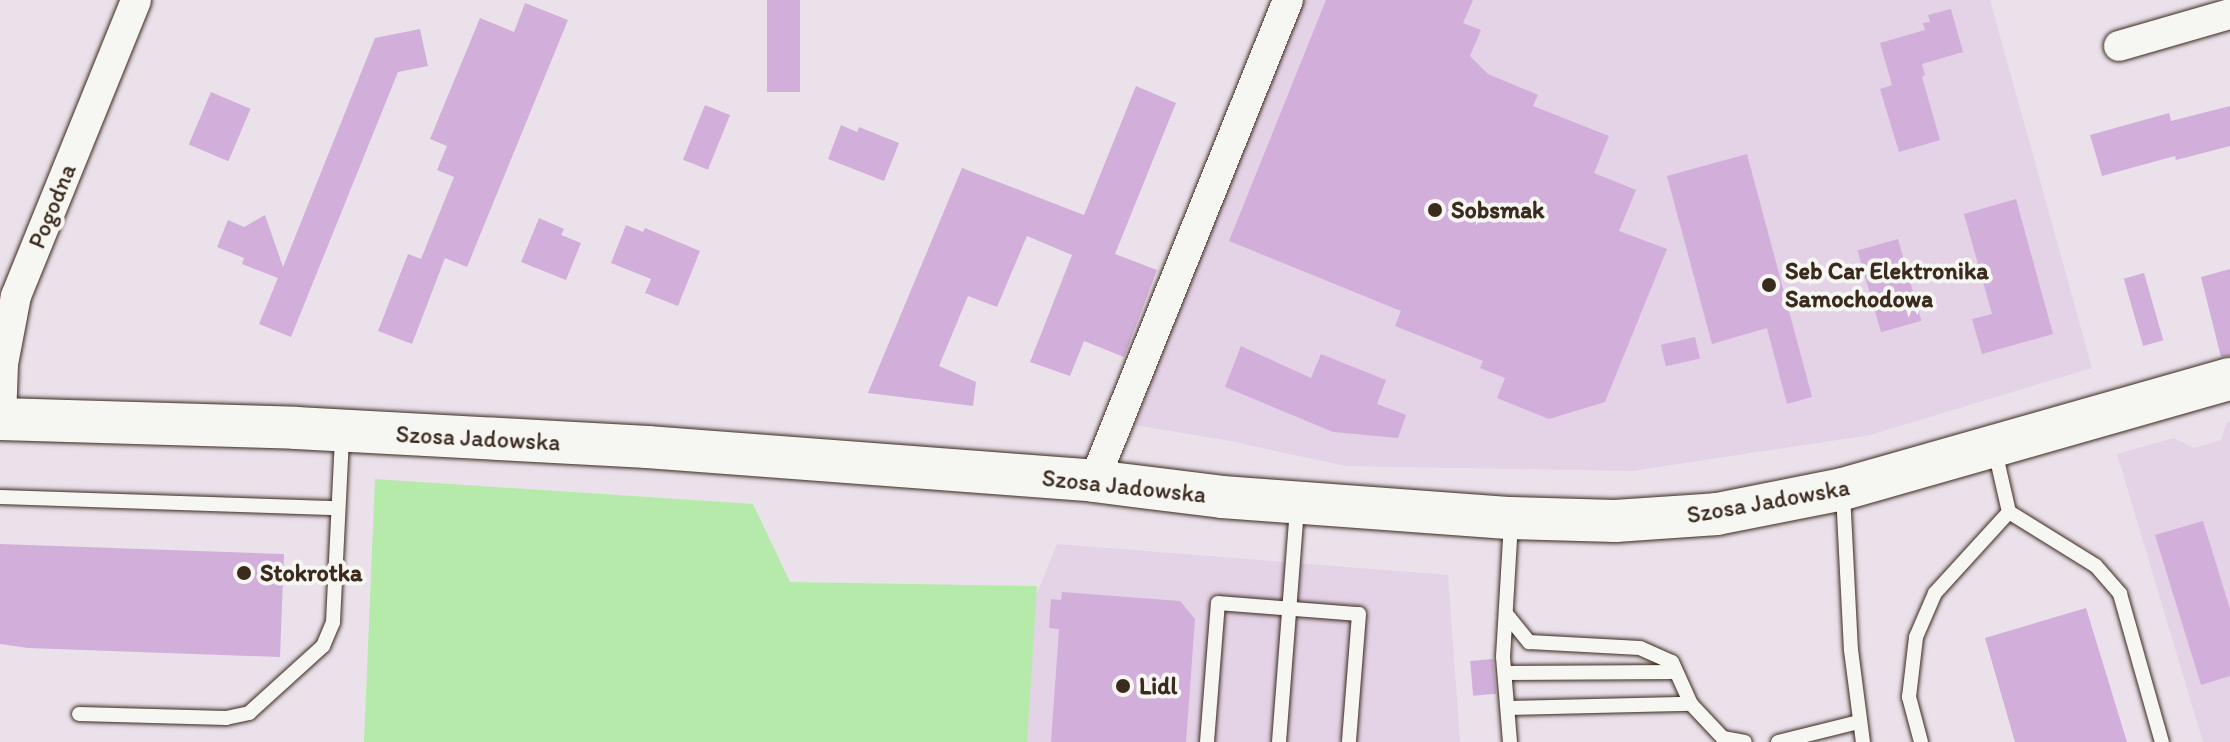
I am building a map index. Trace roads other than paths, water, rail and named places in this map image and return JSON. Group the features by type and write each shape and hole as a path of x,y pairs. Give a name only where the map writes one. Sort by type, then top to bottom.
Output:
{"main road":[{"name":"Szosa Jadowska","path":"1,419 342,430 647,447 1094,481 1298,503 1511,518 1671,519 1755,508 1843,489 2230,379"}],"street":[{"name":"Pogodna","path":"1,419 3,364 16,296 136,0"},
{"path":"1094,481 1288,0"},
{"path":"2119,46 2230,14"}],"lane":[{"path":"79,714 226,718 249,713 323,646 333,622 342,430"},
{"path":"1994,447 2009,512 2096,566 2120,594 2162,742"},
{"path":"1843,489 1851,650 1863,742"},
{"path":"0,497 338,508"},
{"path":"1279,742 1298,503"},
{"path":"1921,742 1909,697 1916,637 1935,593 2009,512"},
{"path":"1510,742 1505,673 1511,518"},
{"path":"1207,742 1218,603 1359,614 1349,742"},
{"path":"1507,615 1529,642 1640,648 1672,662 1691,704 1723,738 1745,742"},
{"path":"1505,673 1676,672"},
{"path":"1508,708 1691,704"},
{"path":"1778,742 1859,722"}],"place":[{"name":"Sobsmak","path":"1435,210"},
{"name":"Seb Car Elektronika Samochodowa","path":"1769,285"},
{"name":"Stokrotka","path":"244,573"},
{"name":"Lidl","path":"1123,686"}]}
